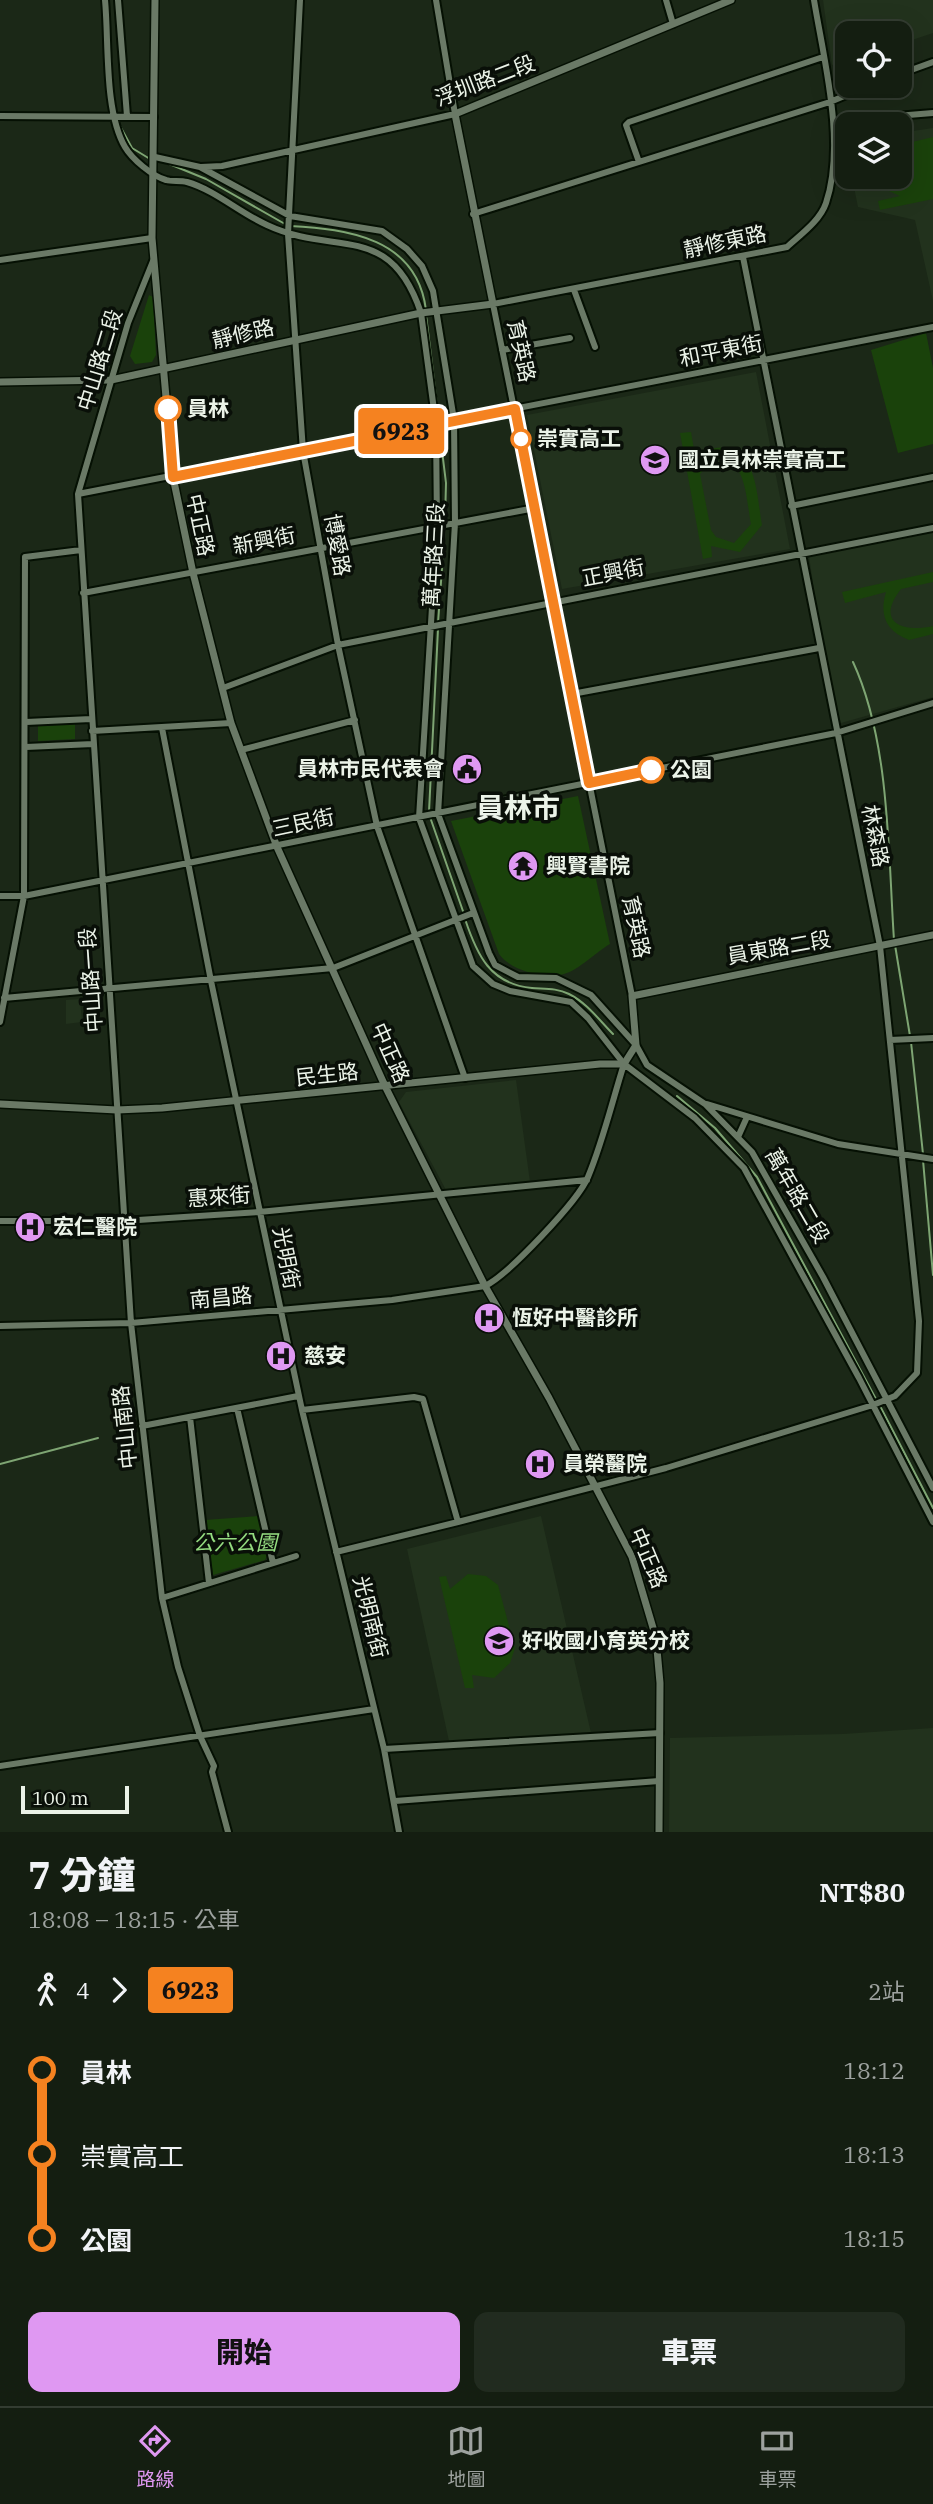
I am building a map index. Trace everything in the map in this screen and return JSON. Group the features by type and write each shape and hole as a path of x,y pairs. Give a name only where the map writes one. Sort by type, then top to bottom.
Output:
{"street":[{"path":"105,0 114,115 126,149 154,173"},
{"path":"118,0 127,116"},
{"name":"中山路二段","path":"92,731 78,494 111,380 154,259 155,0"},
{"name":"博愛路","path":"300,0 288,234 303,451 338,645 377,825 466,1078"},
{"name":"育英路","path":"436,0 473,214 515,409 632,996"},
{"path":"666,0 673,23"},
{"name":"浮圳路二段","path":"200,167 292,151 455,114 731,0"},
{"name":"靜修東路","path":"493,304 787,247 815,220 825,204 835,121 814,0"},
{"path":"639,162 626,125 629,122 823,57"},
{"path":"912,70 933,62"},
{"path":"473,214 840,98"},
{"path":"912,115 933,113"},
{"path":"0,116 154,117"},
{"name":"萬年路三段","path":"155,157 200,167 290,216 382,231 407,249 422,266 433,291 454,420 455,523 439,814 473,913 495,965 518,977 556,978 575,985 591,995 636,1045"},
{"name":"萬年路三段","path":"154,173 165,180 187,182 288,234 374,249 409,282 421,313 436,425 437,526 419,818 474,966 482,976 510,991 571,1002 624,1064"},
{"path":"0,260 152,238"},
{"name":"林森路","path":"596,1487 873,1405 899,1393 917,1373 920,1359 904,1155 880,946 743,257"},
{"name":"中正路","path":"154,259 166,370 173,477 193,573 231,723 277,847 385,1086 485,1286 513,1331 632,1557 654,1623 660,1683 659,1832"},
{"path":"574,289 595,348"},
{"name":"靜修路","path":"0,382 111,380 421,313 493,304"},
{"name":"和平東街","path":"78,494 933,327"},
{"path":"502,350 570,338"},
{"path":"791,506 933,477"},
{"name":"新興街","path":"83,593 535,508"},
{"name":"正興街","path":"223,688 338,645 933,528"},
{"path":"0,1022 24,896 25,557 81,550"},
{"path":"572,694 819,648"},
{"name":"三民街","path":"0,896 24,896 190,864 836,733 933,703"},
{"path":"26,722 92,719"},
{"path":"241,750 355,720"},
{"path":"92,731 231,723"},
{"name":"光明街","path":"162,727 211,981 302,1410"},
{"name":"中山路一段","path":"92,731 117,1110"},
{"path":"26,747 93,744"},
{"path":"4,998 333,968 473,913"},
{"name":"員東路二段","path":"632,996 933,934"},
{"path":"485,1286 498,1280 587,1180 624,1064 636,1045 632,996"},
{"path":"890,1040 933,1038"},
{"name":"萬年路二段","path":"636,1045 647,1065 705,1104 757,1159 933,1488"},
{"name":"萬年路二段","path":"624,1064 695,1118 744,1168 873,1405 933,1522"},
{"name":"民生路","path":"117,1110 236,1102 624,1064"},
{"path":"0,1104 117,1110"},
{"path":"705,1104 838,1144 933,1159"},
{"name":"中山南路","path":"117,1110 131,1323 162,1598 200,1736 214,1766 212,1772 228,1832"},
{"path":"738,1137 747,1117"},
{"name":"惠來街","path":"0,1221 123,1221 260,1212 587,1180"},
{"name":"南昌路","path":"0,1326 131,1323 279,1311 485,1286"},
{"path":"142,1426 298,1396"},
{"path":"302,1410 414,1397 423,1399 457,1522"},
{"path":"237,1408 273,1563"},
{"name":"光明南街","path":"302,1410 384,1749 399,1832"},
{"path":"190,1417 209,1583"},
{"path":"336,1552 596,1487"},
{"path":"162,1598 296,1556"},
{"path":"0,1766 374,1709"},
{"path":"384,1749 660,1733"},
{"path":"395,1801 659,1781"}],"shaded area":[{"path":"823,0 933,0 933,33 912,40 912,21 835,21 835,64 832,65"},
{"path":"933,128 933,301 915,220 858,207 854,189 912,189 912,131"},
{"name":"國立員林崇實高工","path":"756,372 790,549 562,589 527,415"},
{"path":"933,532 933,697 834,725 809,556"},
{"path":"80,999 82,1022 66,1024 66,1000"},
{"path":"516,1080 530,1182 446,1190 399,1102 406,1092"},
{"name":"好收國小育英分校","path":"541,1516 591,1733 449,1741 407,1549"},
{"path":"933,1728 933,1832 669,1832 670,1738 843,1734"}],"green space":[{"path":"933,137 933,199 880,210 878,201 900,196 888,189 912,189 912,142"},
{"path":"149,295 153,297 156,355 152,362 135,364 130,356"},
{"path":"926,333 933,368 933,444 898,453 871,350"},
{"path":"691,432 696,461 709,450 726,448 737,452 750,468 757,491 762,525 740,552 711,546 712,557 703,559 680,433","holes":["714,459 725,459 739,471 746,492 751,524 734,543 716,537 711,530 700,474"]},
{"path":"933,572 933,582 901,589 891,610 892,617 902,626 933,626 933,634 909,640 895,632 884,615 886,592 845,603 842,592"},
{"path":"75,723 75,739 38,741 38,725"},
{"path":"578,796 610,944 576,969 564,974 528,972 511,965 499,954 451,821"},
{"name":"公六公園","path":"258,1516 267,1556 265,1560 213,1575 205,1520"},
{"path":"468,1574 486,1576 498,1585 515,1648 510,1663 494,1678 472,1675 474,1688 465,1688 439,1577 446,1576 450,1589"}],"waterway":[{"path":"111,57 113,93"},
{"path":"120,126 132,148 150,159"},
{"path":"162,161 206,179 285,224"},
{"path":"290,226 356,235 376,242 394,253 409,267 420,286 426,310"},
{"path":"426,315 439,421"},
{"path":"439,426 446,483 445,522"},
{"path":"438,623 445,527"},
{"path":"429,812 438,629"},
{"path":"853,662 865,693 881,762 894,940"},
{"path":"430,817 464,914"},
{"path":"465,919 480,956 496,974 518,985 569,994 587,1007 613,1034"},
{"path":"895,945 910,1036"},
{"path":"911,1042 923,1154"},
{"path":"677,1096 715,1128 757,1177 877,1401"},
{"path":"923,1160 933,1275"},
{"path":"880,1406 933,1508"},
{"path":"0,1464 98,1438"}],"bus line":[{"name":"6923","path":"168,409 173,477 515,409 589,783 651,770"}],"place":[{"name":"員林","path":"168,409"},
{"name":"崇實高工","path":"521,439"},
{"name":"國立員林崇實高工","path":"655,460"},
{"name":"員林市民代表會","path":"467,769"},
{"name":"公園","path":"651,770"},
{"name":"興賢書院","path":"523,866"},
{"name":"宏仁醫院","path":"30,1227"},
{"name":"恆好中醫診所","path":"489,1318"},
{"name":"慈安","path":"281,1356"},
{"name":"員榮醫院","path":"540,1464"},
{"name":"好收國小育英分校","path":"499,1641"}],"district":[{"name":"員林市","path":"518,808"}]}
